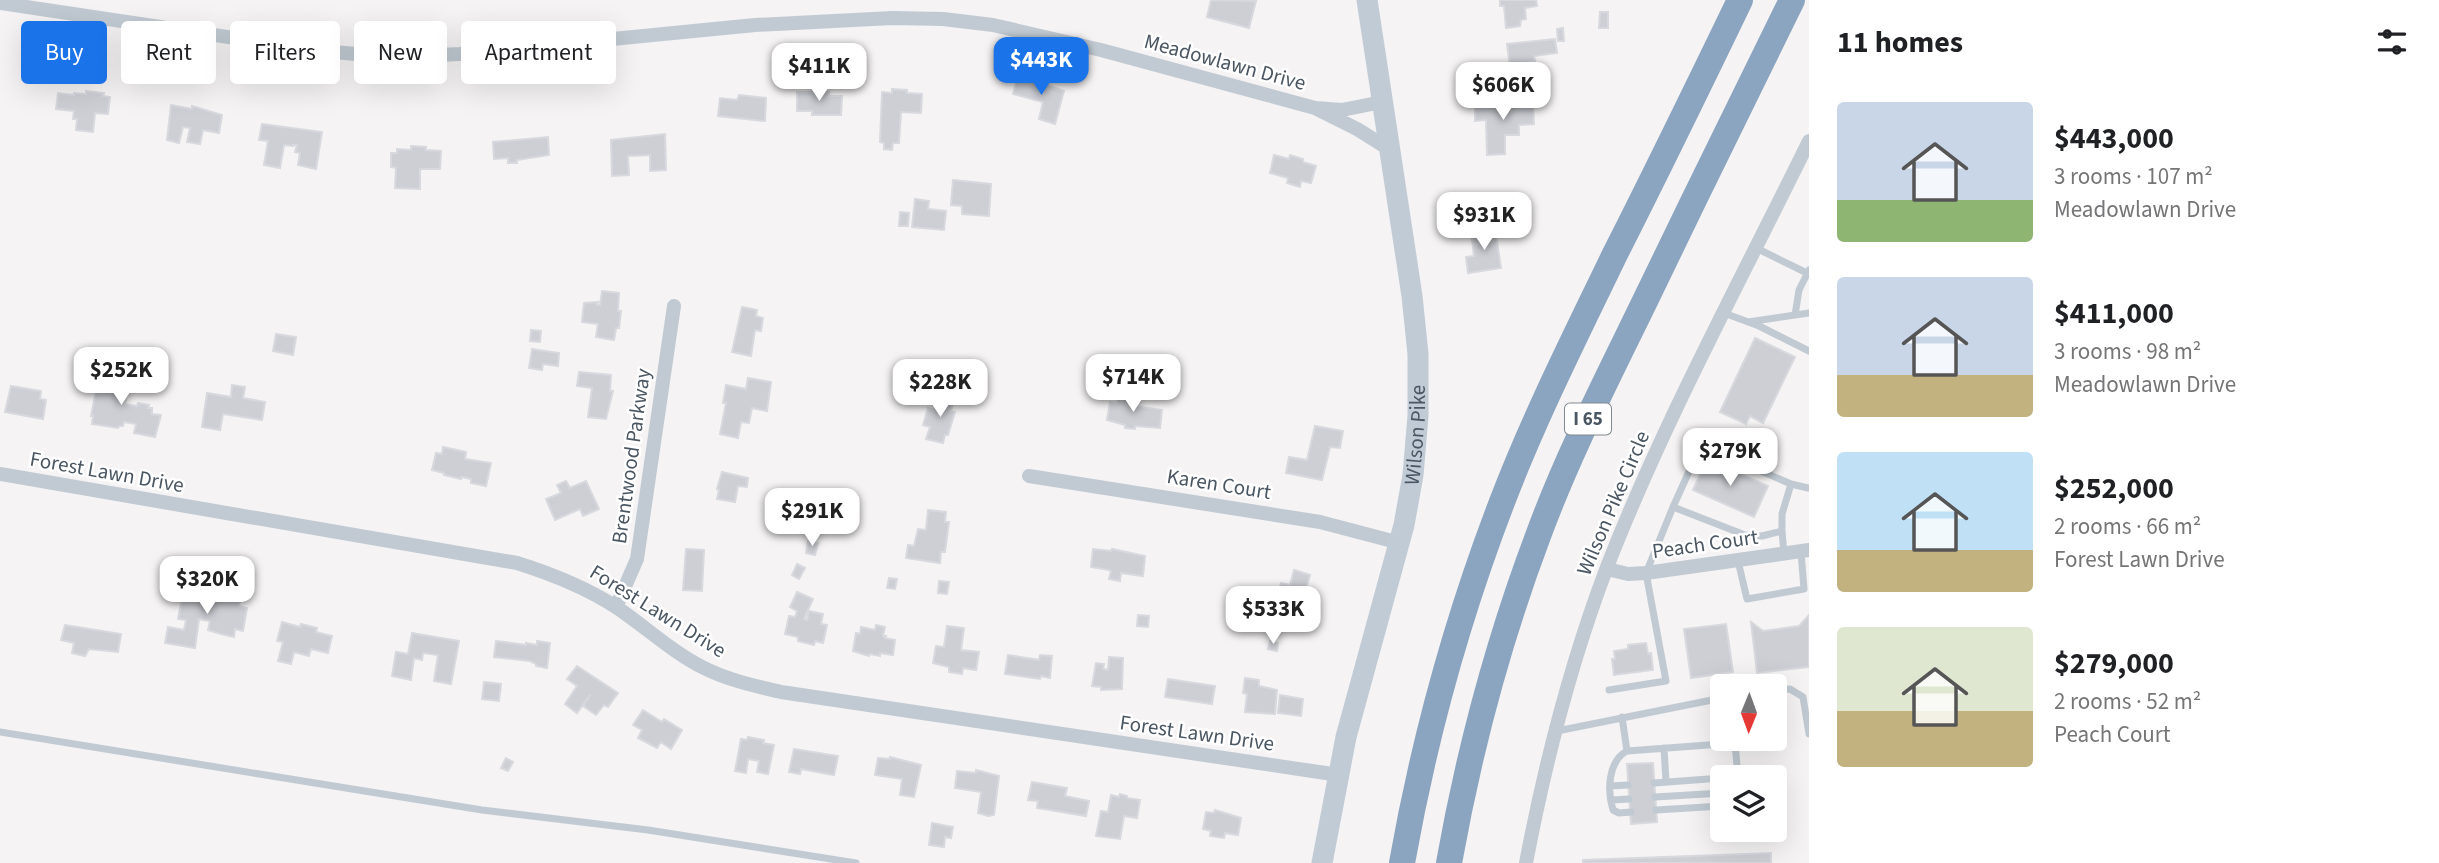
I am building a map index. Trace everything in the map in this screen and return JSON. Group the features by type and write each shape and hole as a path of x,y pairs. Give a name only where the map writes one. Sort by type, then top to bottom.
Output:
{"highway":[{"name":"I 65","path":"1402,863 1422,760 1447,664 1477,569 1503,500 1579,328 1740,0"},
{"name":"I 65","path":"1449,863 1461,796 1483,706 1504,634 1546,514 1597,400 1792,0"}],"main road":[{"name":"Wilson Pike","path":"1322,863 1349,726 1400,543 1415,458 1418,416 1418,354 1412,296 1367,0"}],"street":[{"name":"Meadowlawn Drive","path":"0,3 313,50 392,57 460,54 755,25 892,18 943,19 993,25 1101,50 1315,108 1342,110 1382,102"},
{"name":"Meadowlawn Drive","path":"1315,108 1389,149"},
{"name":"Wilson Pike Circle","path":"1526,863 1557,731 1580,648 1607,569 1649,468 1807,150"},
{"name":"Brentwood Parkway","path":"616,607 637,559 674,306"},
{"name":"Forest Lawn Drive","path":"0,474 517,563 562,579 616,607 669,647 705,669 781,692 1339,775"},
{"name":"Karen Court","path":"1029,476 1320,522 1400,543"},
{"name":"Peach Court","path":"1607,569 1628,574 1646,573 1805,551"}],"lane":[{"path":"1756,248 1808,271 1799,290 1795,315"},
{"path":"1724,313 1809,351"},
{"path":"1748,322 1809,313"},
{"path":"1609,690 1666,681 1646,573 1702,444 1791,484 1808,488"},
{"path":"1784,554 1782,514 1791,484"},
{"path":"1673,507 1745,535 1762,536 1782,531"},
{"path":"1738,561 1747,599 1804,589 1805,551"},
{"path":"1787,691 1795,691 1807,701 1809,734"},
{"path":"1557,731 1710,700"},
{"path":"1622,717 1627,751"},
{"path":"0,732 482,810 648,830 856,863"},
{"path":"1630,812 1616,812 1611,800 1610,786 1614,766 1621,754 1627,751 1710,743"},
{"path":"1664,748 1666,782"},
{"path":"1654,783 1710,779"},
{"path":"1610,786 1628,785"},
{"path":"1655,797 1710,794"},
{"path":"1611,800 1629,799"},
{"path":"1656,810 1710,807"}],"building":[{"path":"1211,0 1256,1 1249,28 1207,17"},
{"path":"1500,0 1536,0 1537,6 1525,8 1526,19 1521,20 1520,26 1506,28 1504,6 1500,6"},
{"path":"1600,12 1608,12 1608,28 1599,28"},
{"path":"1563,28 1564,41 1558,41 1557,29"},
{"path":"1555,39 1557,53 1534,56 1535,61 1528,62 1528,65 1510,67 1507,44"},
{"path":"1018,75 1064,91 1055,124 1039,119 1043,102 1013,94"},
{"path":"892,89 922,94 921,113 901,112 899,143 893,143 892,150 884,149 884,143 880,142 882,92 892,93"},
{"path":"86,91 104,93 103,96 110,97 108,114 95,113 93,132 76,130 77,119 73,119 74,111 56,109 58,93 74,95 86,94"},
{"path":"797,92 829,92 829,96 842,96 841,115 812,115 812,111 797,111"},
{"path":"739,95 766,98 765,121 718,116 720,98 737,100"},
{"path":"1503,100 1503,104 1533,103 1534,124 1519,125 1519,135 1505,135 1505,154 1487,155 1486,120 1475,121 1475,102"},
{"path":"171,105 192,109 192,106 222,115 219,133 203,130 200,144 187,142 190,128 183,127 179,143 167,140"},
{"path":"262,124 322,132 316,169 298,165 300,153 295,152 297,145 284,145 280,168 264,165 268,141 259,140"},
{"path":"665,134 666,170 650,171 650,155 628,156 629,175 612,176 611,140"},
{"path":"548,137 549,155 517,160 517,163 508,163 508,158 494,159 493,142"},
{"path":"411,146 441,151 440,169 420,169 420,189 395,188 396,168 391,167 391,153 397,153 397,149 411,150"},
{"path":"1274,155 1289,159 1290,155 1316,166 1311,183 1301,181 1300,187 1287,183 1288,178 1270,173"},
{"path":"953,180 991,184 989,216 962,214 962,206 951,205"},
{"path":"915,199 929,201 928,209 946,211 944,230 912,227"},
{"path":"900,212 909,213 908,226 899,226"},
{"path":"1495,228 1501,268 1468,273 1466,257 1474,256 1471,231"},
{"path":"602,291 619,293 618,311 621,311 614,340 596,337 598,324 582,322 584,303 598,302 597,305 600,305"},
{"path":"742,307 757,310 756,316 763,318 761,331 755,330 751,356 732,352"},
{"path":"531,330 541,331 540,342 530,341"},
{"path":"276,334 296,337 293,355 273,351"},
{"path":"1755,338 1795,357 1763,423 1750,416 1746,424 1720,412"},
{"path":"532,349 559,353 558,366 543,364 542,370 529,368"},
{"path":"100,370 121,374 121,378 126,379 124,389 128,390 125,404 149,405 152,414 161,415 155,437 134,433 136,424 124,422 123,426 118,428 92,424 91,416"},
{"path":"579,372 611,375 610,391 613,391 606,419 588,417 592,388 577,386"},
{"path":"748,378 771,382 767,411 752,408 749,423 741,422 738,438 720,434 726,403 723,403 726,385 746,389"},
{"path":"232,385 245,387 243,398 265,402 262,420 223,414 220,430 202,427 207,393 231,397"},
{"path":"11,386 41,391 40,399 46,400 43,419 5,412"},
{"path":"940,393 955,397 951,411 955,412 943,443 926,439 930,427 923,425 928,408 935,410"},
{"path":"1118,394 1131,396 1129,405 1162,410 1160,428 1125,428 1125,425 1107,420 1110,402 1117,403"},
{"path":"1315,426 1343,431 1340,448 1330,447 1322,480 1286,473 1289,457 1307,460"},
{"path":"443,447 466,452 465,459 491,463 486,486 471,483 471,479 461,479 432,470 436,453 442,454"},
{"path":"1707,459 1768,486 1754,517 1693,490"},
{"path":"722,472 748,478 747,487 738,486 735,502 717,499"},
{"path":"566,481 570,488 586,481 599,509 583,516 580,509 555,520 546,499 561,493 557,485"},
{"path":"928,510 946,512 945,522 949,522 945,552 941,552 940,563 906,558 908,545 914,546 918,529 926,530"},
{"path":"808,541 818,543 815,555 806,553"},
{"path":"686,549 704,550 702,591 683,590"},
{"path":"1093,549 1112,549 1145,556 1143,576 1121,573 1120,581 1109,579 1111,571 1091,567"},
{"path":"797,564 805,568 799,579 792,575"},
{"path":"1294,570 1310,575 1306,589 1310,590 1298,623 1281,618 1286,600 1277,598 1281,583 1290,585"},
{"path":"889,578 897,579 895,589 887,588"},
{"path":"939,581 949,582 947,594 938,593"},
{"path":"184,587 241,597 239,606 247,608 243,631 235,629 234,637 221,634 208,630 210,621 199,619 195,648 165,643 168,627 184,630 186,620 178,619"},
{"path":"797,592 813,599 804,619 807,620 809,611 823,614 821,624 827,625 823,643 815,641 814,645 785,634 789,616 795,617 797,611 790,607"},
{"path":"1138,615 1149,616 1148,627 1137,626"},
{"path":"1809,615 1809,667 1757,673 1751,622 1763,631 1799,626"},
{"path":"282,622 317,628 316,632 332,636 328,653 311,649 309,656 294,652 291,664 278,661 283,642 277,641"},
{"path":"1726,624 1733,672 1691,678 1684,629"},
{"path":"65,625 121,634 118,652 89,649 85,656 72,653 74,643 61,640"},
{"path":"876,625 885,627 885,638 895,640 893,655 880,653 880,656 869,656 853,651 856,633 860,634 861,627 875,630"},
{"path":"947,626 964,628 961,650 979,652 976,670 963,668 962,674 949,672 949,667 933,663 936,646 944,647"},
{"path":"412,633 459,641 451,684 434,681 438,655 423,653 422,660 414,658 411,680 392,676 396,652 408,654"},
{"path":"496,641 526,645 537,645 537,641 550,643 547,668 536,666 530,661 494,657"},
{"path":"1270,641 1278,643 1277,651 1268,649"},
{"path":"1646,643 1648,654 1651,653 1653,670 1614,675 1614,651 1628,649 1628,645"},
{"path":"1008,655 1039,660 1040,655 1052,656 1050,678 1005,674"},
{"path":"1109,657 1123,658 1122,689 1101,690 1101,687 1092,686 1096,663 1104,664 1103,669 1108,670"},
{"path":"577,666 618,693 608,707 604,705 596,715 583,706 590,695 577,713 565,704 577,686 567,679"},
{"path":"1245,678 1259,680 1259,686 1277,690 1275,714 1245,712"},
{"path":"1168,679 1215,686 1212,704 1165,697"},
{"path":"484,682 501,684 499,701 482,699"},
{"path":"1280,695 1303,699 1301,716 1278,713"},
{"path":"643,710 682,730 671,749 661,742 657,748 638,738 642,730 633,725"},
{"path":"748,737 774,745 768,774 757,772 759,761 748,759 746,773 735,771 741,739 747,740"},
{"path":"794,749 838,756 834,775 801,769 800,774 789,772"},
{"path":"890,757 921,765 914,797 900,795 902,779 875,775 878,758"},
{"path":"506,758 513,762 508,771 501,768"},
{"path":"1653,763 1657,822 1631,824 1627,764"},
{"path":"976,770 999,776 994,815 978,813 981,792 955,788 957,771 976,773"},
{"path":"1032,782 1067,788 1065,796 1089,801 1086,816 1037,808 1038,801 1028,800"},
{"path":"1120,794 1140,800 1137,818 1124,816 1120,839 1096,836 1101,811 1108,812 1111,795 1119,797"},
{"path":"1215,810 1241,818 1238,835 1225,833 1224,838 1210,836 1211,831 1203,829 1206,812 1214,813"},
{"path":"932,823 953,827 951,838 945,837 944,847 929,845"},
{"path":"1771,853 1771,863 1583,863 1583,860"}]}
